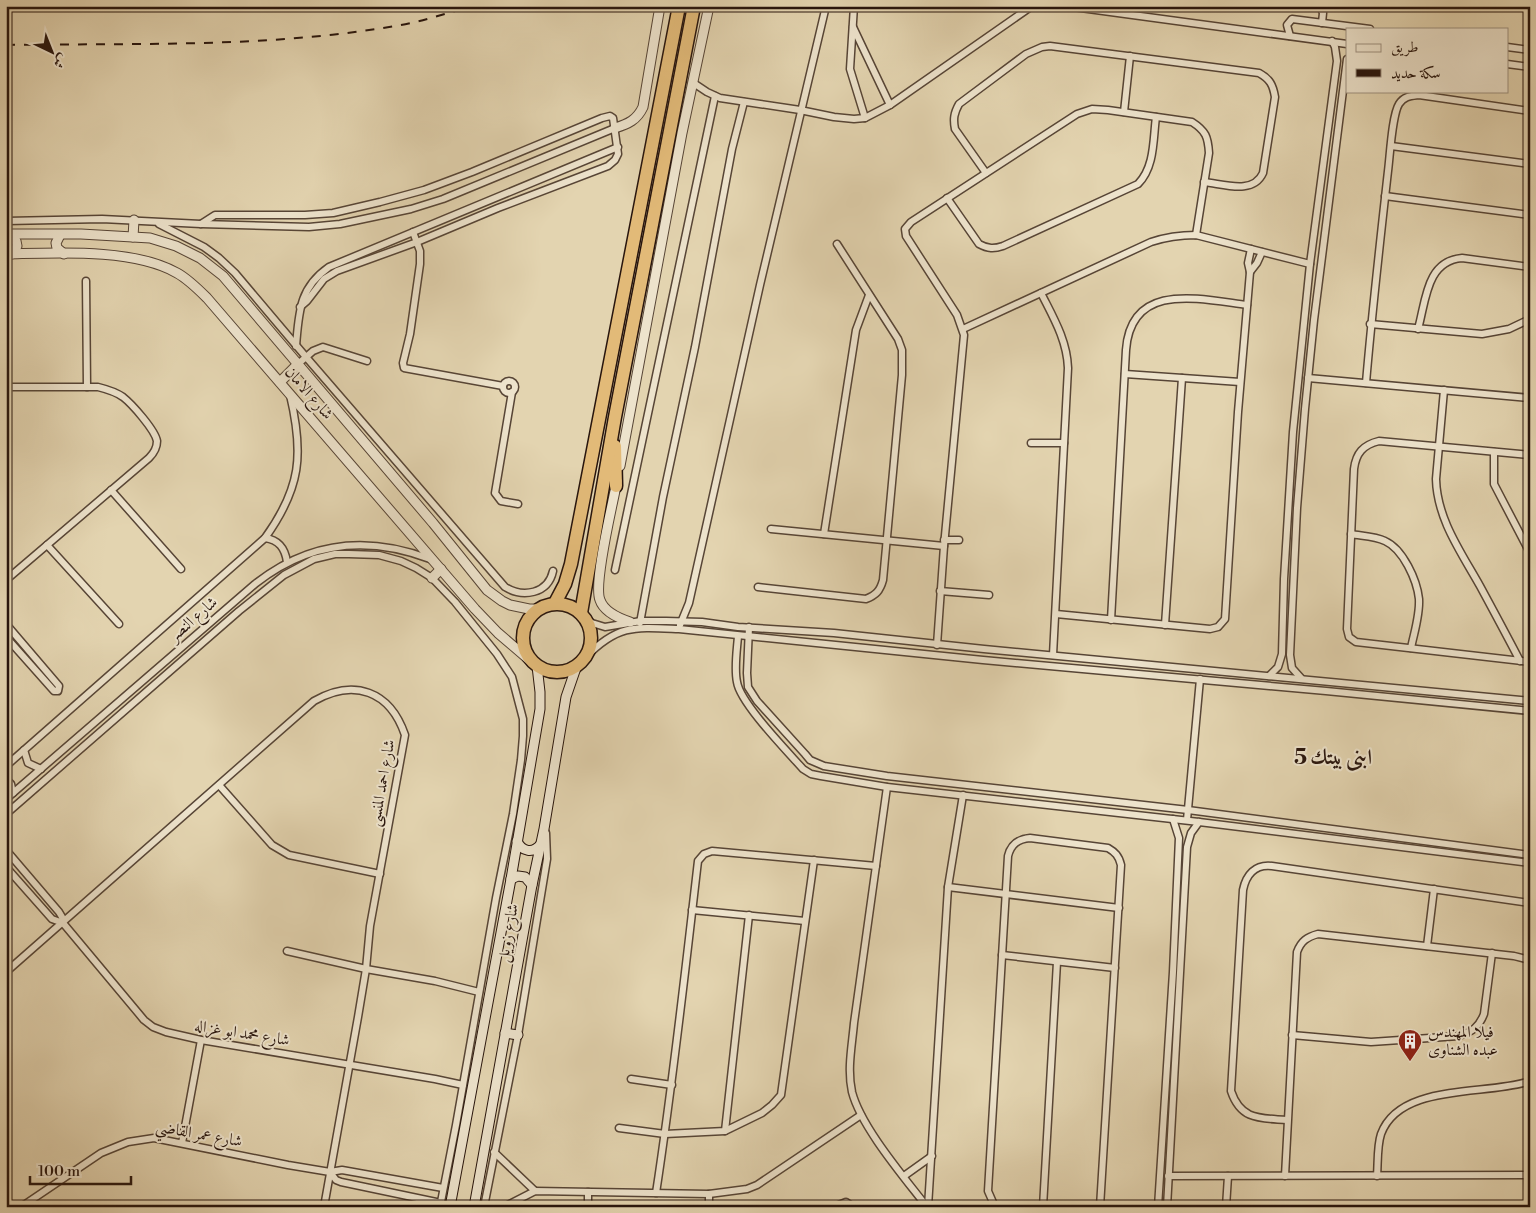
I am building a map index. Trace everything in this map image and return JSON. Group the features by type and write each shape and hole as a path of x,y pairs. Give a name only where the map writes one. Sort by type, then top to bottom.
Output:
{"highway":[{"path":"555,603 565,584 571,564 678,6"},
{"path":"584,616 569,606 555,603 538,609 527,620 522,635 524,650 535,664 548,671 560,672 581,661 591,645 591,638 584,616 614,417 694,6"},
{"path":"614,417 616,486"}],"street":[{"path":"6,221 102,219 157,223 309,227 335,225 403,210 459,193 631,122 643,108 660,6"},
{"path":"709,6 692,82 599,574 598,595 603,606 609,612 630,622 640,624 680,625 702,622 1530,701"},
{"path":"680,625 688,603 800,110 826,6"},
{"path":"854,6 850,69 865,118"},
{"path":"692,82 715,96 834,117 865,118 890,105 1032,6"},
{"path":"1066,6 1346,44"},
{"path":"1320,6 1322,23"},
{"path":"1290,36 1287,26 1292,19 1362,28"},
{"path":"852,26 890,105"},
{"path":"1269,676 1278,666 1282,654 1284,579 1293,432 1310,264 1337,54 1332,42"},
{"path":"986,173 955,129 954,112 959,104 1026,54 1042,47 1050,46 1259,73 1266,77 1273,86 1275,97 1264,174 1255,185 1246,187 1204,182"},
{"path":"1508,47 1529,48"},
{"path":"1124,112 1130,56"},
{"path":"1508,64 1530,67"},
{"path":"1301,678 1292,668 1290,655 1297,508 1314,320 1346,72 1335,71"},
{"path":"1366,383 1370,324 1391,146 1398,104 1409,96 1419,95 1530,111"},
{"path":"615,570 715,96"},
{"path":"640,624 663,497 695,347 732,149 744,102"},
{"path":"937,644 944,543 965,343 963,329 957,315 904,232 905,229 911,222 1076,114 1092,110 1156,116 1192,122 1202,128 1208,140 1209,153 1196,235"},
{"path":"201,224 211,216 220,214 297,216 333,213 399,197 472,172 602,118 610,116 612,118 618,154 615,160 608,166 328,276 300,307"},
{"path":"947,198 979,244 995,249 1004,246 1138,184 1144,178 1150,163 1156,116"},
{"path":"1391,146 1530,164"},
{"path":"296,346 300,307 305,294 313,281 329,266 618,147"},
{"path":"1322,175 1332,176"},
{"path":"1385,196 1530,215"},
{"path":"399,197 403,210"},
{"path":"333,213 335,225"},
{"path":"133,237 134,220"},
{"path":"157,223 204,247 228,265 505,587 518,593 535,592 549,582 553,571"},
{"path":"413,232 420,251 420,264 410,334 403,363 404,368 503,386"},
{"path":"7,234 16,240 17,246 9,254"},
{"name":"شارع الامان","path":"7,234 150,238 176,246 200,258 223,276 433,523 487,590 510,605 538,609"},
{"path":"60,235 56,248 64,254"},
{"path":"963,329 1150,242 1165,237 1196,235 1310,264"},
{"path":"758,587 866,599 875,596 881,589 903,362 902,350 898,339 836,244"},
{"path":"1056,614 1210,629 1218,627 1225,619 1240,382 1250,272 1248,262 1251,249"},
{"path":"1250,272 1262,252"},
{"name":"شارع الامان","path":"9,254 64,254 135,258 178,273 207,298 486,621 535,664"},
{"path":"1418,329 1432,278 1436,269 1444,263 1452,259 1462,258 1530,267"},
{"path":"86,282 87,387"},
{"path":"1041,293 1062,337 1067,358 1053,655"},
{"path":"824,534 856,330 869,295"},
{"path":"1111,620 1129,329 1137,315 1149,306 1165,300 1184,298 1247,305"},
{"path":"1305,319 1314,320"},
{"path":"1370,324 1482,334 1509,329 1530,319"},
{"path":"280,382 316,349 327,347 367,361"},
{"path":"1125,374 1240,382"},
{"path":"1165,625 1182,378"},
{"path":"1308,378 1529,398"},
{"path":"503,386 506,382 512,382 515,388 512,392 496,493 500,501 518,504"},
{"path":"503,386 505,392 512,392"},
{"path":"6,387 98,387 122,396 153,432 157,441 157,446 152,454 6,580"},
{"path":"1444,390 1436,485 1441,512 1520,661"},
{"name":"شارع النصر","path":"6,766 265,538 279,519 295,481 298,440 289,393"},
{"path":"1530,455 1379,441 1364,447 1355,459 1354,469 1347,629 1349,637 1356,642 1530,662"},
{"path":"1031,443 1064,443"},
{"path":"1494,452 1494,484 1529,551"},
{"path":"111,490 181,569"},
{"path":"1288,507 1297,508"},
{"path":"771,529 886,541 944,543 959,540"},
{"path":"1351,534 1381,539 1393,545 1402,556 1412,575 1419,598 1419,610 1411,648"},
{"path":"265,538 276,541 281,546 285,551 287,562"},
{"name":"شارع النصر","path":"6,799 255,584 287,562 312,552 348,544 386,546 410,551 433,560"},
{"path":"47,545 119,624"},
{"path":"6,814 262,592 295,568 314,559 342,554 380,555 401,561 432,578 456,602 512,677 523,719 522,744 513,814 478,992 463,1085 461,1125 443,1188 441,1205"},
{"path":"432,578 441,569"},
{"path":"1284,579 1294,580"},
{"path":"940,591 989,595"},
{"path":"584,616 592,623 605,627 630,622"},
{"path":"701,631 702,622"},
{"path":"6,624 59,686 58,691 54,691 6,637"},
{"path":"581,661 603,640 640,624"},
{"path":"680,625 701,631 738,636 1530,711"},
{"path":"750,627 748,637 748,687 757,701 810,760 824,766 887,776 1188,810 1530,855"},
{"path":"738,636 736,675 739,691 803,769 812,774 887,786 1187,820 1530,863"},
{"path":"983,660 984,649"},
{"path":"1282,654 1290,655"},
{"path":"30,665 36,660"},
{"name":"شارع زويل","path":"474,1207 532,885 544,829 566,696 581,661"},
{"name":"شارع زويل","path":"450,1207 461,1125 511,879 540,709 540,692 535,664"},
{"path":"1187,820 1200,679"},
{"name":"شارع احمد المنسى","path":"6,972 63,924 314,701 327,694 341,690 356,690 378,697 393,709 405,735 370,926 366,969 324,1207"},
{"path":"119,702 126,709"},
{"path":"774,736 782,729"},
{"path":"24,750 28,762 41,769"},
{"path":"6,779 11,784 13,793"},
{"path":"219,785 272,845 284,853 380,874"},
{"path":"887,786 850,1060 853,1092 861,1115 876,1139 928,1207"},
{"path":"928,1207 948,887 963,795"},
{"path":"1068,807 1069,797"},
{"path":"1158,1207 1179,845 1178,832 1173,819"},
{"path":"1167,1207 1187,847 1191,833 1198,822"},
{"path":"1289,824 1289,833"},
{"path":"484,1207 518,1035 547,859 544,829"},
{"path":"995,1207 988,1191 1010,850 1018,840 1030,838 1108,848 1119,858 1121,864 1100,1207"},
{"path":"516,841 520,848 528,851 535,850 541,844"},
{"path":"1179,845 1187,847"},
{"name":"شارع محمد ابو غزاله","path":"6,850 59,912 63,924"},
{"path":"656,1193 672,1085 698,861 708,852 712,851 876,866"},
{"path":"619,1128 665,1134 725,1131 762,1114 781,1095 814,860"},
{"path":"1288,1120 1253,1117 1239,1107 1231,1091 1242,890 1244,881 1249,874 1256,868 1265,865 1530,902"},
{"name":"شارع محمد ابو غزاله","path":"6,867 52,919 63,924 144,1020 153,1027 201,1040 435,1078 463,1085"},
{"path":"511,879 518,876 525,877 532,885"},
{"path":"948,887 1119,908"},
{"path":"1427,946 1434,889"},
{"path":"692,910 805,921"},
{"path":"725,1131 749,915"},
{"path":"1285,1176 1296,952 1299,944 1309,936 1318,934 1492,953 1530,960"},
{"path":"287,951 366,969 435,981 478,992"},
{"path":"1292,1035 1377,1042 1468,1034 1481,1022 1484,1014 1492,953"},
{"path":"1002,955 1115,968"},
{"path":"1043,1207 1057,962"},
{"path":"505,1033 518,1035"},
{"path":"182,1143 201,1040"},
{"path":"631,1079 672,1085"},
{"path":"1377,1176 1381,1135 1390,1120 1404,1107 1421,1099 1530,1081"},
{"path":"504,1207 535,1191 709,1194 747,1189 757,1185 861,1115"},
{"path":"1163,1124 1172,1124"},
{"name":"شارع عمر القاضي","path":"21,1207 101,1153 128,1142 154,1138 288,1165 330,1172 342,1170 443,1188"},
{"path":"494,1152 535,1191"},
{"path":"904,1176 932,1156"},
{"name":"شارع عمر القاضي","path":"330,1172 336,1180 341,1182 441,1205"},
{"path":"1168,1176 1529,1175 1529,1207"},
{"path":"1226,1207 1228,1176"},
{"path":"588,1192 588,1207"},
{"path":"708,1207 709,1194"},
{"path":"834,1207 846,1202 853,1207"}],"railway":[{"path":"6,45 201,43 298,38 405,24 472,6"}],"place":[{"name":"فيلا المهندس عبده الشناوى","path":"1410,1062"}],"district":[{"name":"ابنى بيتك 5","path":"1333,758"}]}
